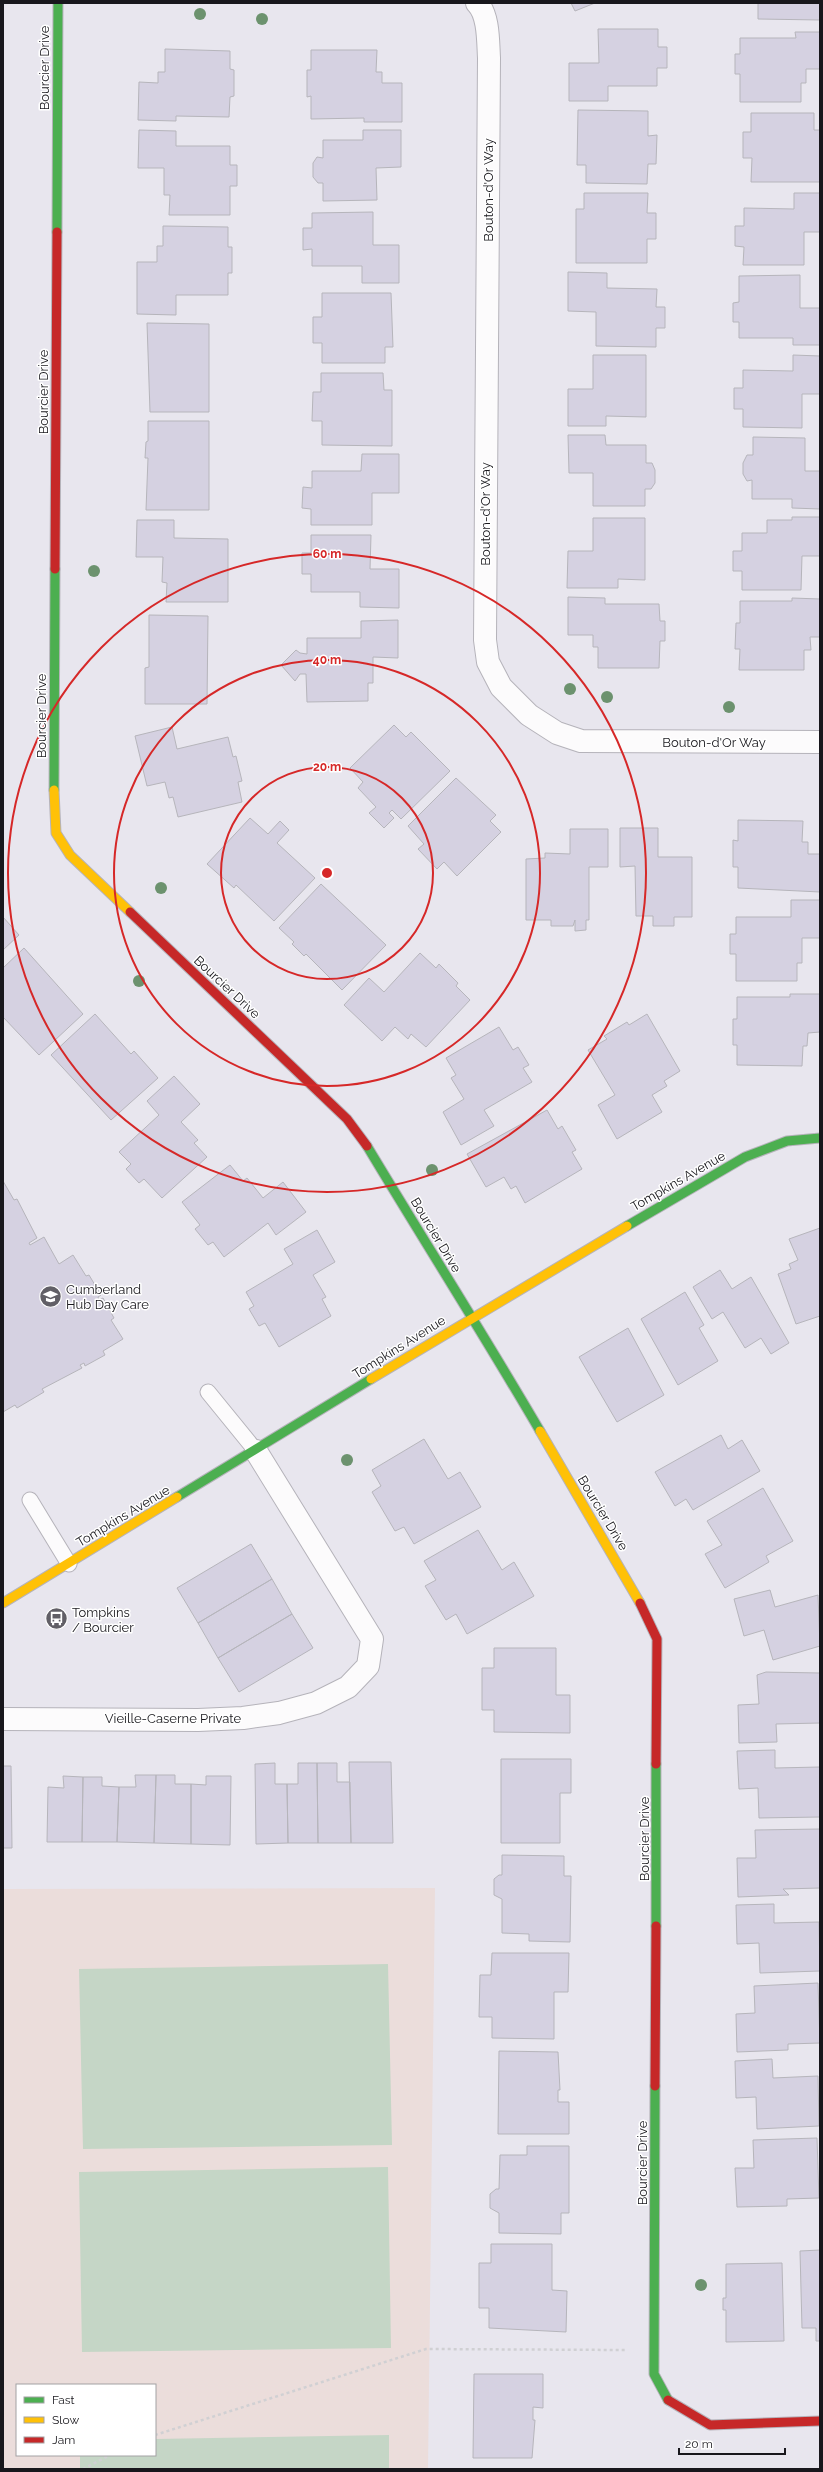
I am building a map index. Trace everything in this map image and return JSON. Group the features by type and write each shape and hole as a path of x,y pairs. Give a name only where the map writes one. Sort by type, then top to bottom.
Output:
{"street":[{"name":"Bourcier Drive","path":"58,3 54,805 56,833 70,855 347,1119 361,1136 454,1290 472,1317 621,1568 657,1639 654,2374 670,2403 710,2425 820,2421"},
{"name":"Bouton-d'Or Way","path":"477,3 481,7 487,32 489,58 485,640 488,662 501,686 529,715 557,733 581,741 820,742"},
{"name":"Tompkins Avenue","path":"3,1603 256,1451 472,1317 745,1157 787,1141 820,1138"},
{"name":"Vieille-Caserne Private","path":"3,1719 198,1720 243,1718 279,1713 316,1703 348,1687 368,1666 372,1639 256,1451"}],"lane":[{"path":"208,1392 256,1451"},
{"path":"30,1500 69,1564"}],"path":[{"path":"156,2435 426,2349 653,2350"},
{"path":"83,2469 108,2456"}],"shaded area":[{"path":"435,1888 428,2469 3,2469 3,1889"}],"green space":[{"path":"388,1964 392,2145 83,2149 79,1969"},
{"path":"388,2167 391,2348 82,2352 79,2172"},
{"path":"389,2435 389,2469 80,2469 80,2456 156,2456 156,2439"}],"building":[{"path":"571,3 595,3 575,11"},
{"path":"758,3 820,3 820,20 758,19"},
{"path":"598,29 658,29 658,47 667,47 667,68 657,68 657,86 608,86 608,101 569,101 569,63 599,63"},
{"path":"795,32 820,32 820,69 806,69 806,83 801,83 801,102 740,102 740,74 735,74 735,54 740,54 740,38 796,38"},
{"path":"165,49 230,51 230,69 234,70 234,96 230,97 229,117 176,116 176,121 138,120 139,82 158,83 158,72 165,72"},
{"path":"311,50 377,50 376,72 382,72 382,83 402,83 402,122 364,122 364,118 311,119 311,96 307,97 307,70 311,70"},
{"path":"578,110 648,111 648,136 657,135 656,164 648,164 647,184 586,183 586,165 577,165"},
{"path":"751,113 814,113 814,130 820,130 820,182 751,182 752,158 743,158 743,132 751,132"},
{"path":"139,130 176,131 176,146 230,146 230,165 237,165 237,186 230,186 230,215 169,215 170,195 164,195 164,168 138,168"},
{"path":"363,130 401,130 401,167 376,168 377,200 323,201 323,183 318,183 313,177 313,163 317,157 323,158 323,140 363,140"},
{"path":"584,193 648,193 647,213 656,213 656,239 647,239 647,263 576,263 576,209 584,209"},
{"path":"794,193 820,193 820,232 804,232 804,265 743,265 744,247 735,246 735,226 744,226 744,208 794,209"},
{"path":"373,212 373,245 399,245 399,283 362,283 362,266 312,266 312,249 303,250 303,228 312,228 312,213"},
{"path":"163,226 228,227 228,247 232,247 232,273 228,273 228,295 176,295 176,315 137,314 137,262 157,262 157,246 163,246"},
{"path":"568,272 607,273 607,288 657,289 656,307 665,307 665,328 656,328 656,347 596,346 596,312 568,311"},
{"path":"800,275 800,308 820,308 820,345 793,345 793,338 739,338 739,322 733,322 733,303 739,302 739,276"},
{"path":"322,293 391,293 393,347 385,347 385,363 322,363 322,343 313,343 313,317 322,317"},
{"path":"147,323 209,324 209,412 150,412"},
{"path":"593,355 646,355 646,417 606,416 606,426 568,426 568,389 593,389"},
{"path":"793,355 820,356 820,394 802,394 802,428 743,427 743,409 734,409 734,388 743,388 743,370 793,371"},
{"path":"321,373 383,373 384,390 392,390 392,446 322,445 322,421 312,421 313,392 321,392"},
{"path":"148,421 209,421 209,510 146,510 148,458 145,458 146,442 148,441"},
{"path":"568,435 605,435 606,445 646,445 646,463 652,463 655,470 655,483 651,489 645,489 645,506 593,506 593,473 569,473"},
{"path":"753,437 805,438 805,471 820,471 820,509 792,508 792,499 752,499 752,480 747,481 743,474 743,463 747,455 753,455"},
{"path":"362,454 399,454 399,493 372,493 372,525 311,525 311,509 302,508 303,487 312,488 312,471 361,471"},
{"path":"792,517 820,517 820,556 802,556 801,590 742,590 742,571 733,571 733,551 742,551 742,533 767,533 767,520 792,520"},
{"path":"593,518 645,518 645,580 618,579 618,588 567,588 568,551 593,551"},
{"path":"137,520 174,520 174,538 228,539 228,602 166,602 167,583 162,582 163,557 136,557"},
{"path":"311,535 371,535 370,569 399,569 399,608 360,607 360,592 311,592 311,574 302,574 302,553 311,553"},
{"path":"568,597 605,598 605,604 659,604 660,621 665,621 665,641 660,641 659,668 598,668 598,647 593,647 593,635 568,635"},
{"path":"792,598 820,599 820,637 810,637 811,650 804,650 804,670 739,670 740,649 735,649 736,623 740,623 740,601 792,601"},
{"path":"149,615 208,616 207,704 145,704 145,668 149,667"},
{"path":"398,620 398,658 373,657 373,683 368,683 368,701 307,702 306,674 300,674 295,681 281,665 296,650 300,653 307,654 307,638 361,638 361,621"},
{"path":"394,725 406,737 411,732 450,771 401,819 392,810 389,813 394,818 384,828 369,813 376,807 358,788 363,782 350,768"},
{"path":"172,727 177,749 228,737 233,757 236,756 242,781 238,782 242,802 178,817 173,797 169,798 165,782 147,786 135,736"},
{"path":"456,778 496,815 490,821 501,832 457,876 444,862 437,869 418,849 424,844 408,826"},
{"path":"250,818 268,834 280,821 289,830 277,843 315,878 274,921 236,885 234,888 207,864"},
{"path":"738,820 803,821 802,842 808,842 808,854 820,854 820,892 738,888 738,867 733,867 733,840 738,841"},
{"path":"620,828 658,828 658,857 692,857 692,917 674,917 674,926 653,926 653,916 636,916 635,866 620,867"},
{"path":"570,829 608,829 608,867 589,867 589,920 586,920 586,930 575,931 575,920 573,926 551,926 551,920 526,920 526,859 545,858 545,853 570,854"},
{"path":"321,884 386,945 342,990 306,954 304,956 292,944 294,942 279,928"},
{"path":"791,900 820,900 820,938 802,938 802,963 797,963 797,981 736,981 736,954 730,954 730,934 736,934 736,917 791,917"},
{"path":"3,917 19,935 3,950"},
{"path":"24,948 83,1014 39,1055 3,1017 3,968"},
{"path":"420,953 436,968 439,964 458,983 456,986 470,1000 426,1047 411,1034 408,1039 395,1027 382,1041 344,1005 369,978 384,992"},
{"path":"790,994 820,994 820,1032 808,1033 807,1046 803,1046 802,1066 737,1065 737,1045 733,1045 733,1019 737,1019 737,997 790,997"},
{"path":"95,1014 131,1054 134,1051 158,1078 111,1120 51,1055"},
{"path":"647,1014 680,1071 664,1081 667,1086 652,1095 662,1112 617,1139 598,1105 615,1095 588,1050 607,1039 604,1036 627,1022 629,1025"},
{"path":"499,1027 513,1050 518,1047 529,1065 523,1068 532,1082 484,1110 494,1126 461,1145 443,1112 464,1099 451,1078 456,1075 446,1058"},
{"path":"174,1076 200,1104 181,1122 198,1140 194,1143 207,1157 162,1198 144,1179 139,1183 126,1169 131,1164 119,1152 159,1115 147,1101"},
{"path":"547,1110 558,1129 562,1126 576,1150 572,1152 582,1169 525,1203 516,1186 511,1189 504,1177 486,1187 467,1154"},
{"path":"230,1165 243,1181 247,1178 263,1198 283,1182 306,1212 276,1235 268,1223 224,1257 213,1242 208,1245 195,1229 200,1225 182,1202"},
{"name":"Cumberland Hub Day Care","path":"3,1181 14,1200 17,1199 37,1238 29,1243 30,1245 44,1237 59,1264 73,1255 86,1276 89,1275 101,1295 98,1297 99,1300 103,1298 114,1318 111,1320 123,1339 103,1351 105,1355 85,1366 84,1363 80,1365 82,1368 42,1389 44,1392 17,1408 15,1405 3,1412"},
{"path":"820,1228 820,1316 796,1324 778,1274 791,1269 789,1264 798,1260 789,1239"},
{"path":"317,1230 335,1262 313,1275 326,1297 322,1299 331,1316 279,1347 265,1323 259,1326 249,1309 254,1306 246,1292 293,1264 284,1249"},
{"path":"720,1270 732,1289 751,1277 789,1343 771,1354 761,1338 745,1348 723,1312 712,1319 693,1287"},
{"path":"685,1292 704,1325 699,1328 718,1361 678,1385 641,1319"},
{"path":"628,1328 664,1395 617,1422 579,1357"},
{"path":"721,1435 728,1449 742,1440 760,1471 693,1510 686,1499 675,1506 655,1472"},
{"path":"424,1439 448,1479 460,1472 481,1507 414,1544 404,1527 395,1531 372,1492 381,1486 372,1470"},
{"path":"763,1488 793,1541 766,1556 769,1562 725,1588 705,1554 722,1545 707,1521"},
{"path":"478,1530 502,1570 514,1562 534,1596 467,1634 456,1614 446,1620 425,1586 436,1580 424,1561"},
{"path":"251,1544 272,1579 198,1623 177,1588"},
{"path":"272,1579 292,1614 218,1658 198,1623"},
{"path":"770,1590 775,1607 818,1595 820,1646 773,1660 764,1630 744,1636 734,1599"},
{"path":"292,1614 313,1648 239,1692 218,1658"},
{"path":"494,1648 556,1648 556,1695 570,1695 570,1733 494,1732 494,1710 482,1710 482,1668 494,1668"},
{"path":"766,1672 820,1673 820,1723 776,1724 777,1742 739,1743 738,1705 759,1704 757,1675"},
{"path":"775,1750 775,1768 820,1767 820,1817 759,1818 758,1788 739,1789 737,1751"},
{"path":"501,1759 571,1759 571,1793 560,1793 560,1843 501,1843"},
{"path":"349,1762 391,1762 393,1843 351,1843"},
{"path":"275,1763 275,1784 287,1784 288,1843 256,1844 255,1764"},
{"path":"298,1763 317,1763 318,1843 288,1843 287,1784 298,1784"},
{"path":"317,1763 337,1763 337,1782 350,1782 351,1843 318,1843"},
{"path":"3,1766 11,1766 12,1848 3,1848"},
{"path":"135,1775 156,1775 154,1843 117,1842 119,1787 136,1787"},
{"path":"156,1775 175,1775 175,1784 191,1784 191,1844 154,1843"},
{"path":"63,1776 83,1777 82,1842 47,1842 48,1787 64,1788"},
{"path":"206,1776 231,1776 230,1845 191,1844 191,1784 206,1785"},
{"path":"83,1777 102,1777 102,1786 119,1787 117,1842 82,1842"},
{"path":"820,1829 820,1888 783,1889 789,1895 738,1897 737,1858 756,1858 755,1830"},
{"path":"502,1855 564,1856 564,1876 571,1876 570,1942 529,1941 529,1934 502,1933 502,1899 494,1895 494,1879 499,1875 502,1875"},
{"path":"774,1904 774,1923 819,1922 820,1971 760,1973 759,1943 737,1944 736,1905"},
{"path":"492,1953 569,1953 568,1992 554,1992 554,2039 492,2038 492,2017 479,2017 480,1975 491,1975"},
{"path":"818,1983 820,2043 788,2044 788,2050 737,2052 736,2014 755,2013 754,1986"},
{"path":"499,2051 558,2052 560,2090 558,2090 558,2102 569,2102 569,2134 498,2134"},
{"path":"772,2059 773,2078 818,2076 819,2126 757,2129 756,2097 736,2098 735,2061"},
{"path":"817,2138 819,2198 787,2199 787,2206 737,2207 735,2168 754,2168 753,2140"},
{"path":"527,2146 569,2146 569,2213 561,2213 561,2234 499,2233 499,2213 490,2208 490,2194 496,2189 499,2189 500,2155 527,2155"},
{"path":"491,2244 552,2244 552,2290 567,2291 566,2332 489,2328 489,2308 479,2308 479,2263 491,2263"},
{"path":"820,2250 820,2341 816,2341 816,2328 802,2328 800,2251"},
{"path":"782,2263 784,2341 726,2342 726,2310 723,2310 723,2298 726,2298 726,2264"},
{"path":"474,2374 543,2374 543,2408 533,2407 533,2420 535,2420 532,2458 473,2458"}],"traffic: fast":[{"path":"57,232 58,3"},
{"path":"54,790 55,569"},
{"path":"627,1226 745,1157 787,1141 820,1138"},
{"path":"367,1146 540,1431"},
{"path":"177,1497 371,1379"},
{"path":"656,1764 656,1926"},
{"path":"655,2086 654,2374 668,2400"}],"traffic: slow":[{"path":"54,790 56,833 70,855 130,912"},
{"path":"371,1379 627,1226"},
{"path":"540,1431 640,1603"},
{"path":"3,1603 177,1497"}],"traffic: jam":[{"path":"55,569 57,232"},
{"path":"130,912 347,1119 367,1146"},
{"path":"640,1603 657,1639 656,1764"},
{"path":"655,2086 656,1926"},
{"path":"668,2400 710,2425 820,2421"}],"place":[{"name":"Cumberland Hub Day Care","path":"51,1296"},
{"name":"Tompkins / Bourcier","path":"57,1619"}]}
